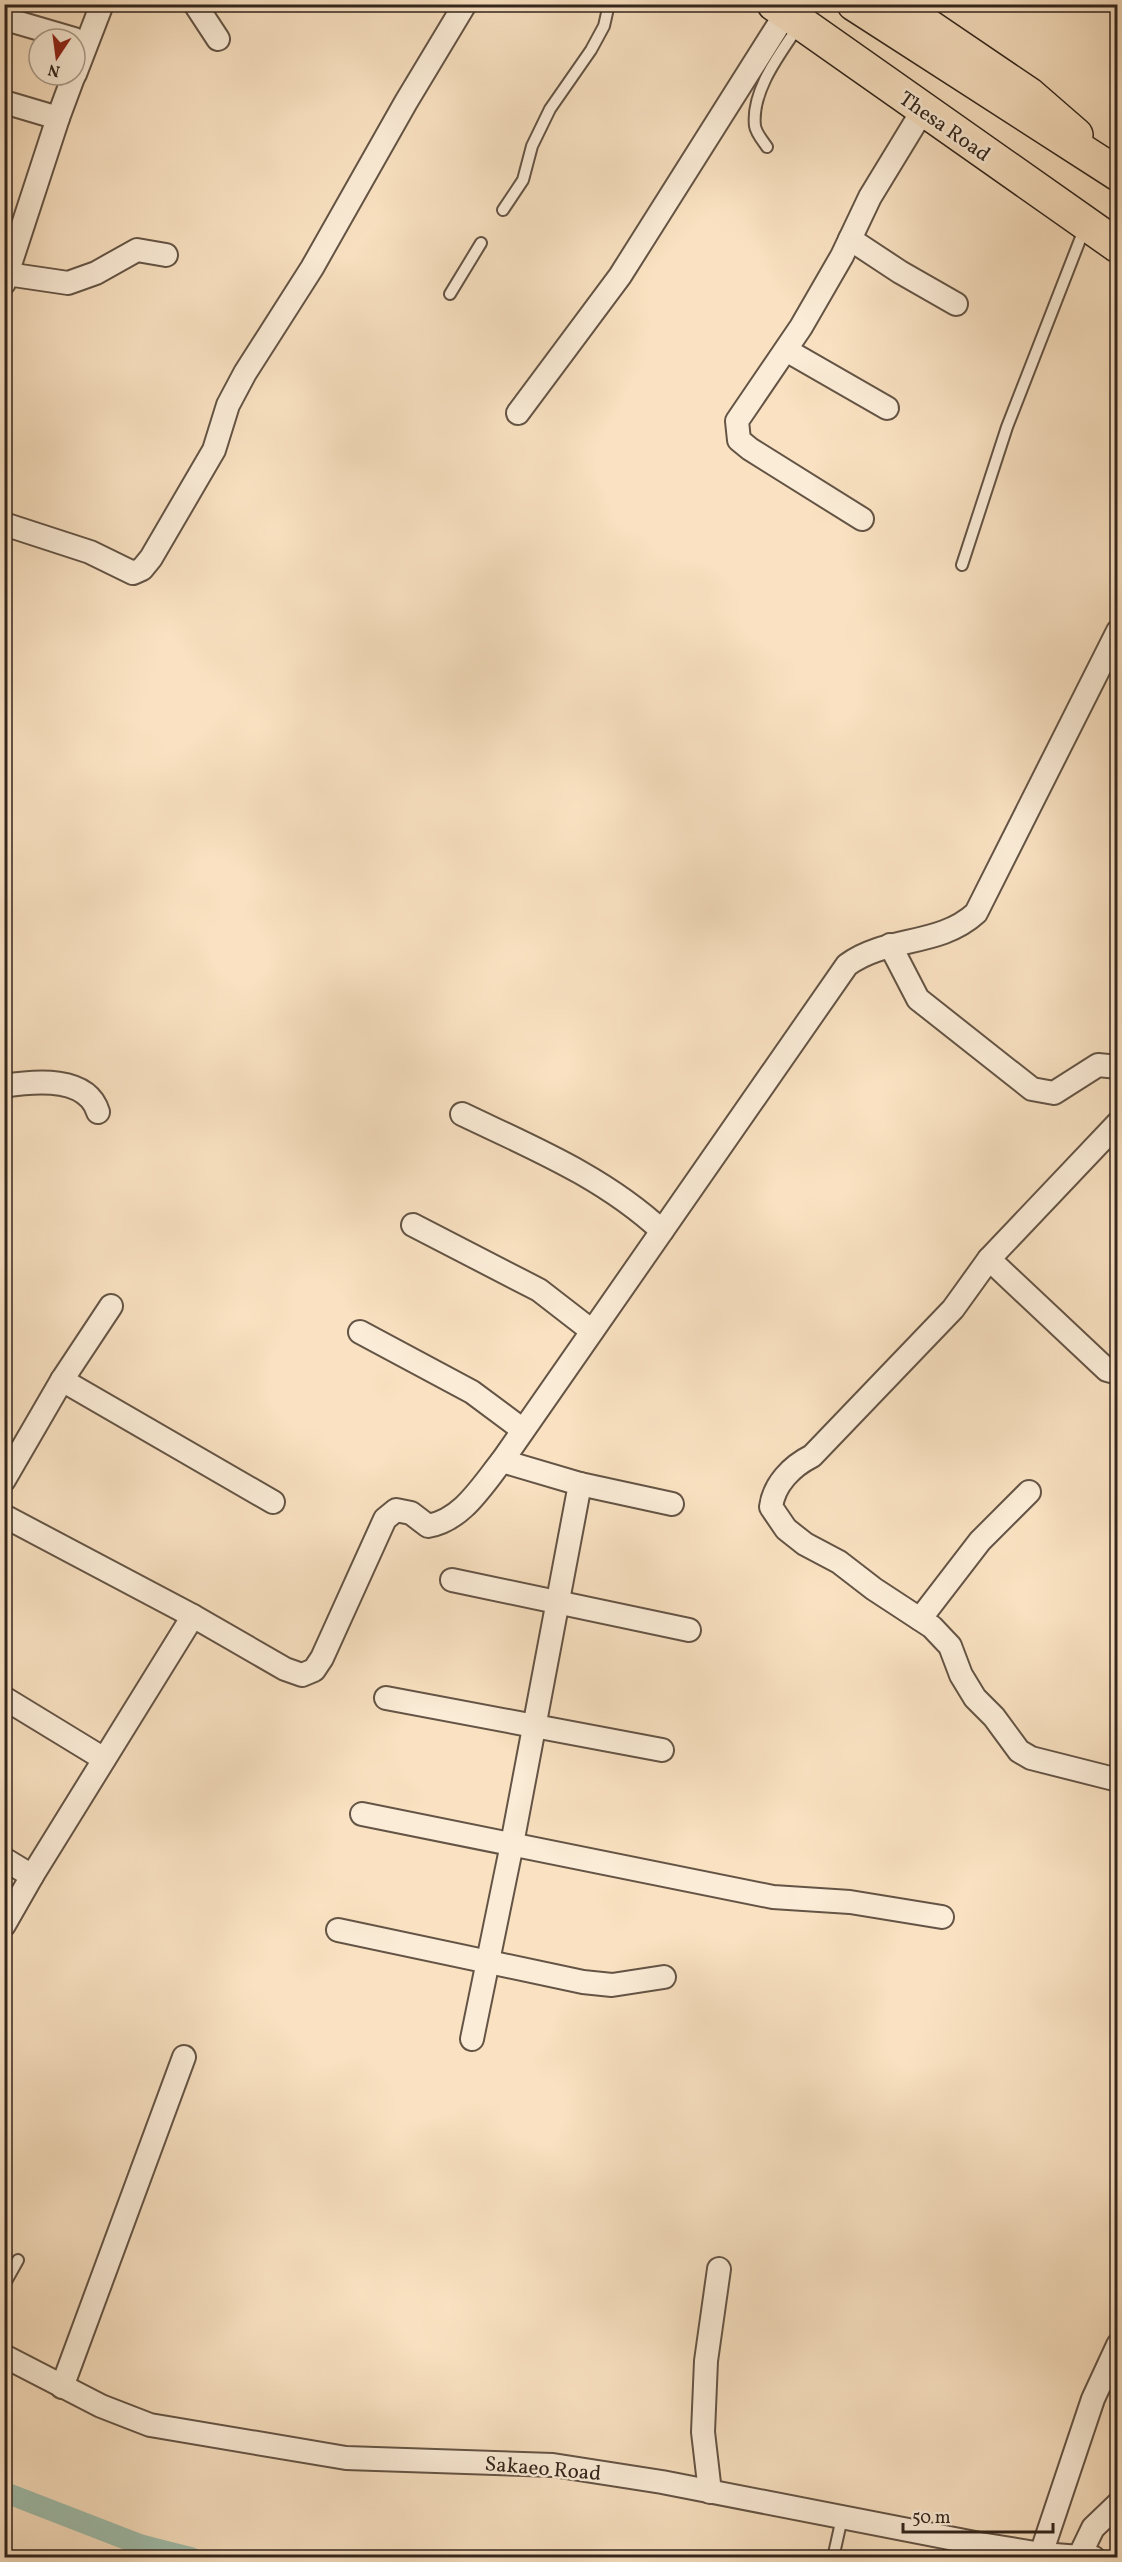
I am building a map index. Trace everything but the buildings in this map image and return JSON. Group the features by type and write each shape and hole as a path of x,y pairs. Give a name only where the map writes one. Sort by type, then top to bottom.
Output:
{"main road":[{"path":"854,4 1118,172"},
{"path":"896,4 1030,95 1118,172"},
{"name":"Thesa Road","path":"786,14 1118,246"}],"street":[{"path":"87,27 102,4"},
{"path":"195,4 218,39"},
{"path":"4,524 90,552 133,573 142,569 155,552 214,450 228,405 245,373 312,268 400,112 465,4"},
{"path":"518,412 620,276 786,14"},
{"path":"9,20 34,27"},
{"path":"70,87 57,118 6,278 68,283 96,273 137,250 166,255"},
{"path":"4,102 57,118"},
{"path":"862,519 739,440 737,422 786,350 850,239 870,197 923,110"},
{"path":"850,239 900,272 956,304"},
{"path":"786,350 887,408"},
{"path":"4,1516 193,1616 285,1669 309,1675 332,1639 385,1519 396,1510 411,1513 428,1526 443,1523 463,1508 502,1461 847,965 873,949 947,933 976,913 1118,631"},
{"path":"890,945 918,999 1032,1089 1054,1093 1098,1065 1118,1067"},
{"path":"4,1086 42,1083 74,1087 87,1093 98,1113"},
{"path":"462,1114 592,1177 636,1208 662,1231"},
{"path":"1118,1123 988,1259 953,1309 812,1456 800,1462 783,1478 772,1496 771,1507 786,1529 805,1544 839,1562 874,1589 920,1619 950,1646 961,1675 975,1698 994,1717 1019,1751 1031,1758 1118,1780"},
{"path":"413,1225 539,1290 592,1331"},
{"path":"988,1259 1107,1370 1118,1373"},
{"path":"4,1480 13,1440 62,1380 111,1306"},
{"path":"360,1332 472,1392 523,1431"},
{"path":"62,1380 273,1502"},
{"path":"502,1461 580,1484 672,1504"},
{"path":"472,2039 512,1844 580,1484"},
{"path":"920,1619 980,1541 1029,1492"},
{"path":"452,1580 689,1630"},
{"path":"4,1925 193,1616"},
{"path":"4,1698 104,1759"},
{"path":"386,1698 662,1750"},
{"path":"362,1814 773,1897 850,1902 942,1917"},
{"path":"4,1859 32,1876"},
{"path":"338,1930 583,1982 612,1985 664,1977"},
{"path":"62,2387 184,2057"},
{"path":"710,2492 703,2432 706,2361 719,2269"},
{"path":"1041,2554 1093,2399 1118,2345"},
{"name":"Sakaeo Road","path":"4,2355 101,2406 150,2425 346,2458 553,2466 710,2492 842,2518 978,2551 1086,2557"},
{"path":"1086,2557 1093,2528 1118,2504"}],"lane":[{"path":"503,210 523,180 532,146 550,109 591,50 604,26 609,4"},
{"path":"767,147 755,128 756,107 777,59 786,14"},
{"path":"962,565 1007,427 1086,224"},
{"path":"450,294 481,243"},
{"path":"4,2285 18,2260"},
{"path":"833,2558 842,2518"}],"waterway":[{"path":"4,2492 141,2545 192,2558"}]}
